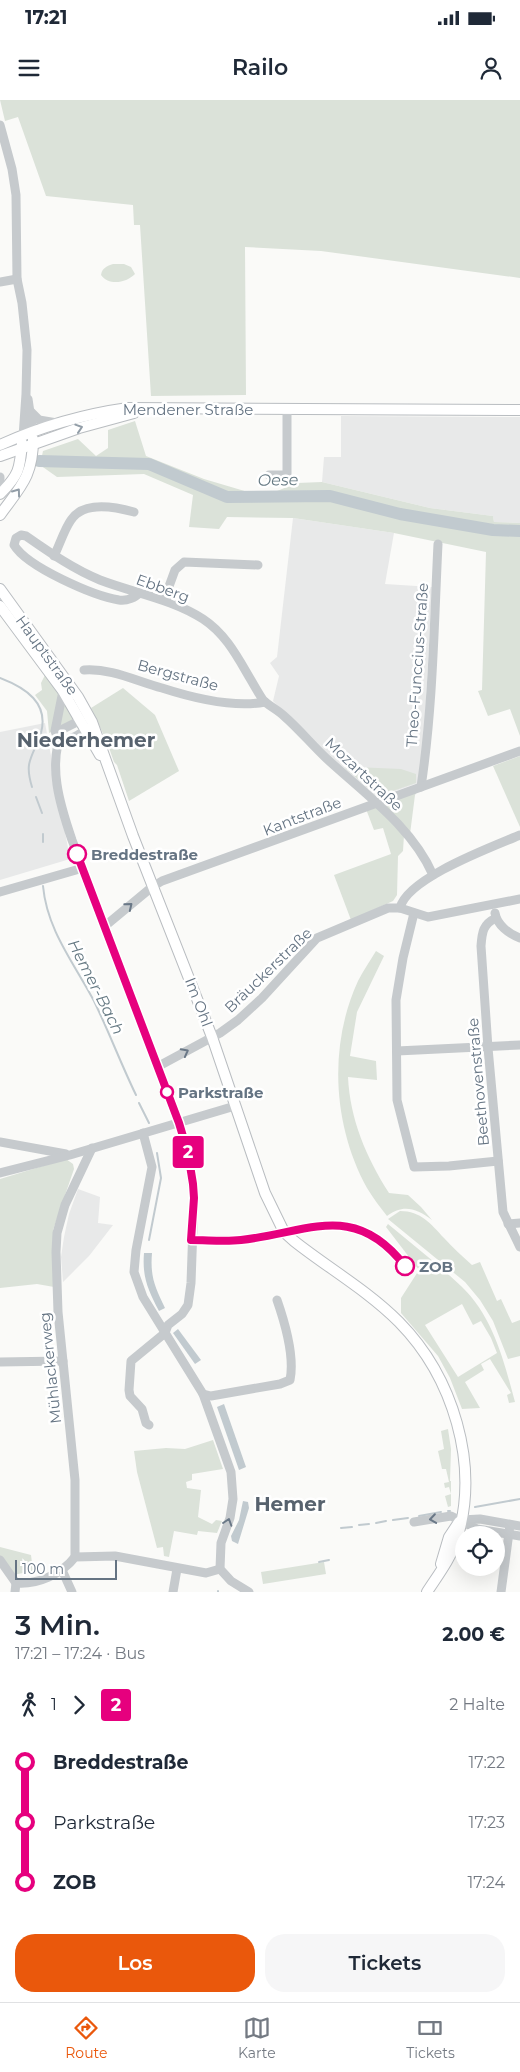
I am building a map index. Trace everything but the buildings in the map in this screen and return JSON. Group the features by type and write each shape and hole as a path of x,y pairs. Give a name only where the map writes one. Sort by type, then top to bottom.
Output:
{"main road":[{"name":"Mendener Straße","path":"0,445 62,423 128,408 520,410"},
{"path":"0,456 98,422 152,409"},
{"path":"0,515 27,478 33,444 28,435"},
{"path":"0,492 12,484 17,473 22,448 28,435"},
{"name":"Hauptstraße","path":"0,589 11,613 81,720 89,726"},
{"name":"Hauptstraße","path":"0,606 11,613 78,697 89,726"},
{"name":"Im Ohl","path":"89,726 111,773 152,887 212,1037 265,1193 284,1232"},
{"path":"284,1232 383,1307 413,1338 434,1366 452,1406 460,1442 464,1477 452,1552 428,1592"}],"street":[{"path":"0,125 5,158 16,195 17,279 25,325 28,435"},
{"path":"0,282 17,279"},
{"path":"26,394 31,412 28,435"},
{"path":"269,475 287,475 287,409"},
{"path":"31,412 39,420 62,423"},
{"path":"0,477 0,492"},
{"path":"54,556 70,521 83,510 117,507 134,512"},
{"name":"Ebberg","path":"140,592 135,598 121,600 98,594 54,575 18,552 14,544 16,538 21,535 26,536 54,556 98,579 140,592 164,600 195,614 229,643 265,702"},
{"name":"Theo-Funccius-Straße","path":"421,787 431,698 438,544"},
{"path":"164,600 175,570 184,562 258,565"},
{"name":"Bergstraße","path":"84,670 96,670 129,677 161,688 219,701 250,704 265,702"},
{"name":"Hauptstraße","path":"63,691 55,731 58,740 55,754 55,769 65,820 179,1123 188,1153 192,1180 194,1198 191,1240 191,1283 188,1305 182,1314 168,1325 165,1333 134,1357 130,1365 130,1396 142,1410 146,1423 149,1425"},
{"name":"Mozartstraße","path":"265,702 284,715 322,754 410,836 433,875"},
{"path":"81,720 63,729 58,740 64,741 89,726"},
{"name":"Kantstraße","path":"105,926 162,881 520,751"},
{"path":"520,835 433,875 405,896 400,908 428,917 520,899"},
{"path":"0,892 83,868"},
{"path":"493,905 496,918 512,935 520,938"},
{"name":"Bräuckerstraße","path":"157,1067 212,1037 250,1010 317,938 388,908 400,908"},
{"path":"414,913 403,958 396,1000 397,1100 414,1166 449,1166 498,1161"},
{"name":"Beethovenstraße","path":"496,918 490,921 483,929 481,946 488,1048 503,1212 520,1247"},
{"path":"397,1051 520,1045"},
{"path":"0,1173 73,1154 235,1106"},
{"path":"143,1133 152,1168 136,1250 134,1272 143,1297 203,1394 222,1446 232,1481 233,1499 230,1518 221,1543 220,1569 231,1581 249,1592"},
{"path":"0,1142 73,1154"},
{"name":"Mühlackerweg","path":"75,1557 76,1480 63,1361 56,1252 57,1233 63,1212 76,1178 92,1148"},
{"name":"Mühlackerweg","path":"73,1154 76,1178"},
{"path":"508,1224 520,1223"},
{"path":"191,1240 240,1240 284,1232"},
{"path":"203,1394 211,1396 280,1384 290,1380 292,1370 285,1324 277,1300"},
{"path":"0,1362 63,1361"},
{"path":"456,1518 477,1530 520,1536"},
{"path":"414,1522 456,1518 480,1519 520,1526"},
{"path":"501,1592 510,1525"},
{"path":"0,1560 16,1587 62,1570 75,1557 115,1556 206,1573 220,1569"},
{"path":"173,1592 177,1569"},
{"path":"62,1570 72,1592"}],"shaded area":[{"path":"0,100 520,100 520,278 321,251 245,247 246,395 151,396 140,225 134,225 133,205 46,196 18,117 5,121"},
{"path":"113,264 124,264 131,267 135,274 127,280 118,282 108,281 101,275 102,271"},
{"path":"341,416 520,417 520,523 494,522 493,516 430,508 322,482 324,457 341,457"},
{"path":"135,421 146,456 204,479 248,492 277,491 297,483 322,482 430,508 493,516 494,522 520,523 520,736 510,709 488,716 478,691 482,690 486,552 394,533 293,518 227,517 219,529 189,527 193,495 144,474 57,477 40,465 43,451 78,439 96,456 108,448 108,430"},
{"path":"293,518 394,533 385,584 432,587 424,739 418,783 373,799 320,750 273,701 279,676 270,663 277,657"},
{"path":"46,673 77,718 49,733 47,711 35,695 42,690 41,683"},
{"path":"123,688 155,715 179,771 129,801 117,765 91,708"},
{"path":"45,723 70,859 0,880 0,732"},
{"path":"520,756 520,827 493,766"},
{"path":"348,763 355,767 401,769 416,774 416,783 378,796 346,769 345,766"},
{"path":"418,790 415,795 410,834 378,803"},
{"path":"375,805 404,835 403,851 398,856 397,895 393,901 351,920 334,875 391,854 383,828 374,830 366,809"},
{"path":"376,951 384,956 357,1012 350,1056 376,1061 377,1080 348,1077 352,1108 366,1152 389,1193 408,1195 432,1220 415,1210 409,1209 399,1210 387,1216 367,1188 356,1164 347,1139 341,1112 338,1086 342,1032 348,1006 358,981"},
{"path":"66,1159 73,1164 74,1169 53,1230 54,1287 37,1284 0,1288 0,1179"},
{"path":"78,1189 100,1197 98,1223 113,1225 89,1256 63,1282 61,1257 64,1237 69,1214"},
{"path":"400,1211 414,1213 425,1219 472,1265 480,1262 497,1301 501,1299 512,1323 520,1320 520,1356 508,1359 493,1321 480,1300 465,1282 388,1219"},
{"path":"388,1224 425,1254 472,1298 496,1340 515,1402 509,1403 507,1395 511,1393 490,1359 481,1364 484,1370 465,1382 480,1408 462,1409 450,1378 438,1356 401,1313 401,1298 419,1270 386,1227","holes":["462,1304 473,1325 481,1321 497,1353 458,1377 425,1325"]},
{"path":"144,1253 152,1253 154,1282 165,1308 159,1311 147,1283 144,1269"},
{"path":"178,1329 201,1360 195,1364 173,1333"},
{"path":"224,1404 246,1467 239,1470 217,1407"},
{"path":"448,1429 451,1449 451,1494 449,1487 445,1488 444,1483 449,1482 446,1469 442,1469 438,1451 444,1449 441,1431"},
{"path":"213,1440 223,1469 192,1474 192,1480 186,1482 187,1488 201,1490 198,1517 212,1524 216,1520 222,1521 217,1533 198,1531 197,1535 174,1531 169,1557 164,1556 163,1547 157,1548 137,1472 134,1451 166,1448 185,1449"},
{"path":"451,1494 451,1506 448,1507 445,1496"},
{"path":"243,1501 248,1502 249,1508 238,1544 232,1541 231,1536 239,1520"},
{"path":"0,1547 31,1555 33,1571 13,1575 0,1556"},
{"path":"324,1562 326,1574 263,1584 261,1572"}],"waterway":[{"name":"Oese","path":"39,461 149,464 227,497 330,496 400,514 493,530 520,531"},
{"name":"Hemer-Bach","path":"0,678 27,692 33,698 42,713 41,733"},
{"name":"Hemer-Bach","path":"32,787 29,762 39,739"},
{"name":"Hemer-Bach","path":"36,797 42,813"},
{"name":"Hemer-Bach","path":"43,834 43,842"},
{"name":"Hemer-Bach","path":"43,886 50,917 56,932 94,1001 136,1095"},
{"name":"Hemer-Bach","path":"139,1103 149,1123"},
{"name":"Hemer-Bach","path":"149,1240 161,1178 157,1153"},
{"path":"475,1507 520,1499"},
{"path":"419,1516 441,1512"},
{"path":"393,1520 408,1518"},
{"path":"376,1523 386,1521"},
{"path":"359,1525 369,1524"},
{"path":"341,1528 352,1527"},
{"path":"319,1562 329,1560"}],"bus line":[{"name":"2","path":"77,854 187,1148 194,1198 191,1240 240,1240 323,1225 340,1226 355,1228 373,1235 389,1247 405,1266"}],"place":[{"name":"Breddestraße","path":"77,854"},
{"name":"Parkstraße","path":"167,1092"},
{"name":"ZOB","path":"405,1266"}],"district":[{"name":"Niederhemer","path":"86,740"},
{"name":"Hemer","path":"290,1504"}]}
